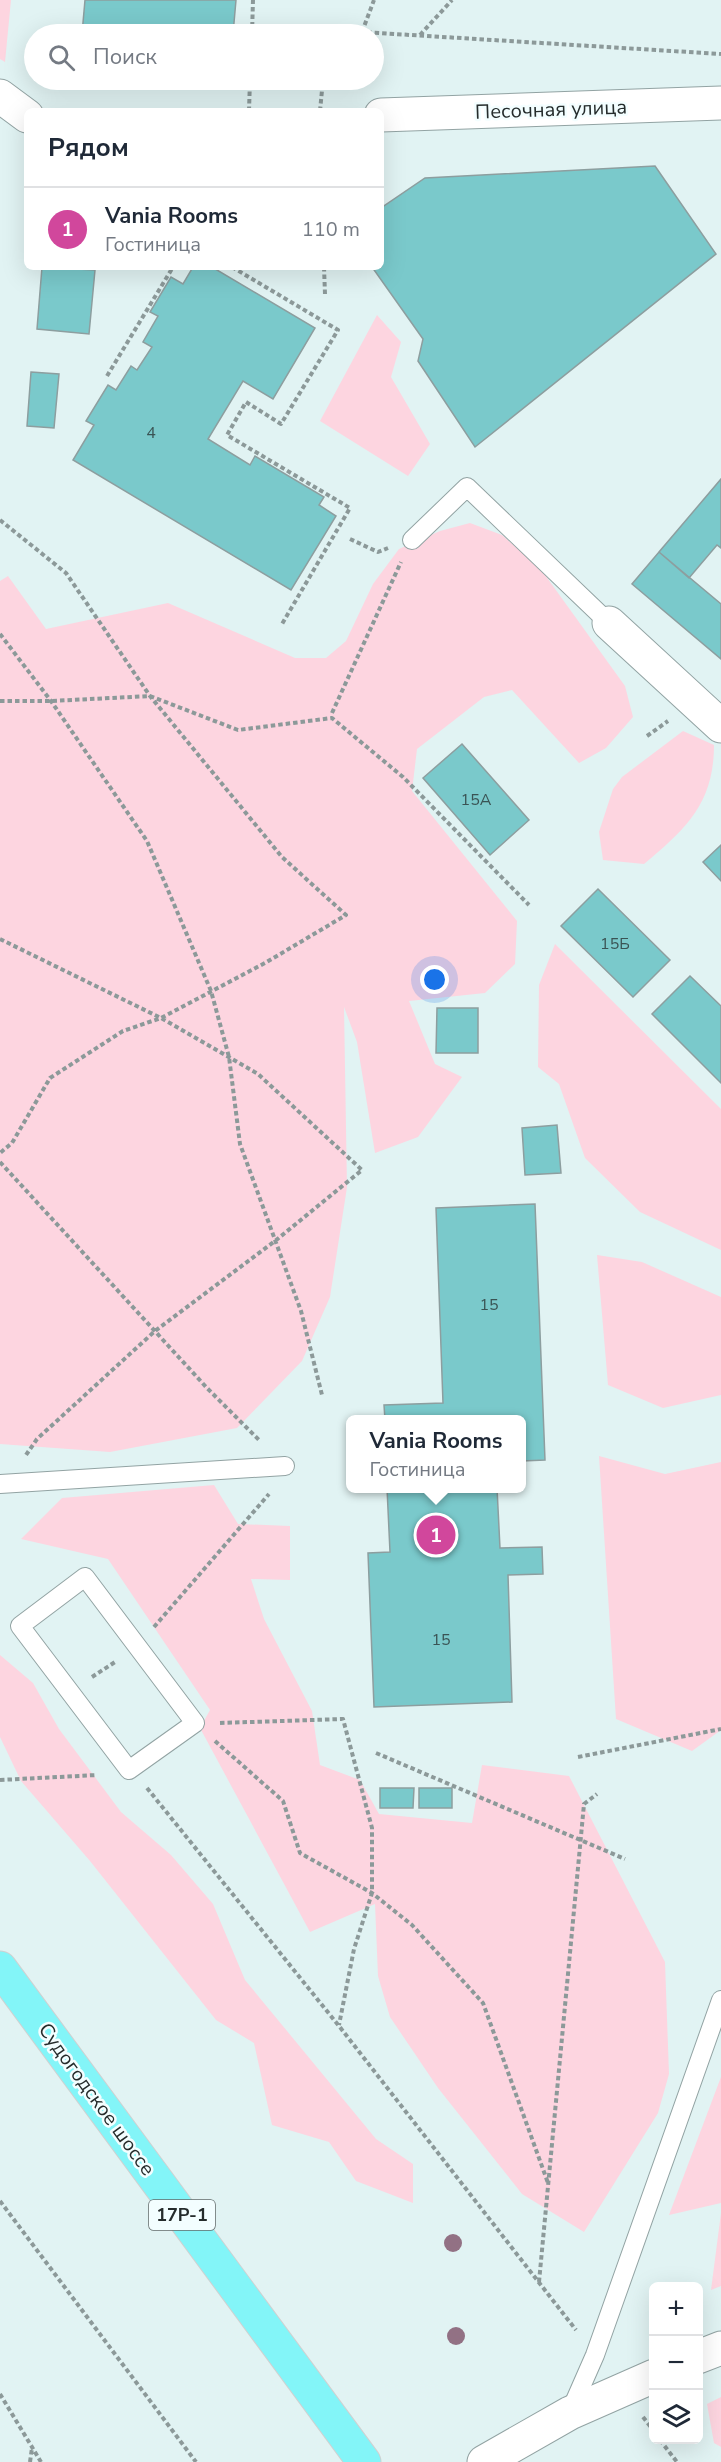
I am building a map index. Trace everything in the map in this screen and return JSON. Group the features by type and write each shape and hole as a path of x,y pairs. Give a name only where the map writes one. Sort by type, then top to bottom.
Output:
{"main road":[{"name":"Судогодское шоссе","path":"0,1968 364,2462"}],"street":[{"path":"0,96 24,114"},
{"name":"Песочная улица","path":"384,115 721,103"},
{"path":"609,623 721,726"},
{"path":"703,2355 721,2348"},
{"path":"484,2462 570,2413 649,2378"}],"lane":[{"path":"411,540 467,487 609,623"},
{"path":"3,1483 285,1466"},
{"path":"85,1576 137,1647 195,1723 129,1770 20,1626 85,1576"},
{"path":"570,2413 595,2355 721,2000"}],"path":[{"path":"253,24 254,0"},
{"path":"365,24 374,0"},
{"path":"419,35 452,0"},
{"path":"384,33 721,54"},
{"path":"249,108 250,90"},
{"path":"320,108 322,90"},
{"path":"107,376 171,270"},
{"path":"237,270 338,330 282,424 246,402 227,435 350,508 282,624"},
{"path":"324,270 325,294"},
{"path":"0,520 66,573 150,696 282,857 346,915 211,992 161,1018 123,1031 50,1078 12,1143 0,1153"},
{"path":"350,539 378,552 411,540"},
{"path":"332,713 411,540"},
{"path":"0,634 51,701 147,841 211,992 229,1057 240,1144 301,1311 322,1395"},
{"path":"0,700 51,701 150,696 238,730 332,718 403,777 529,905"},
{"path":"0,939 161,1018 258,1074 362,1170 275,1241 156,1331 37,1439 3,1483"},
{"path":"0,1162 207,1388 285,1466 266,1499 137,1647 85,1682"},
{"path":"219,1724 343,1719 372,1828 372,1893 354,1949 339,2026"},
{"path":"578,1757 721,1729"},
{"path":"214,1740 283,1802 300,1853 372,1893 412,1925 483,2003 548,2183"},
{"path":"376,1753 626,1859"},
{"path":"0,1780 105,1775"},
{"path":"144,1785 339,2026 595,2355"},
{"path":"539,2282 584,1804 597,1794"},
{"path":"0,2201 196,2462"},
{"path":"0,2394 41,2462"},
{"path":"664,2444 677,2462"},
{"path":"30,2462 32,2447"}],"shaded area":[{"path":"0,0 11,0 5,62 0,59"},
{"path":"377,315 401,342 391,377 430,444 408,476 320,421"},
{"path":"470,523 502,535 540,568 625,686 633,717 606,748 579,763 512,690 484,697 417,749 412,791 517,921 515,964 485,993 409,1001 435,1064 462,1077 418,1137 375,1153 357,1042 344,1007 347,1187 330,1297 302,1361 237,1428 110,1452 0,1444 0,581 8,576 46,629 168,603 295,658 326,658 346,641 373,584 399,549 440,531"},
{"path":"683,731 714,745 709,783 695,813 673,839 644,864 603,860 599,832 613,789 622,777"},
{"path":"555,944 721,1109 721,1250 640,1212 585,1158 559,1084 538,1067 539,985"},
{"path":"597,1255 642,1262 721,1297 721,1395 663,1408 608,1385"},
{"path":"599,1456 665,1474 721,1462 721,1730 692,1751 616,1719"},
{"path":"214,1485 238,1524 290,1526 290,1580 251,1579 264,1619 312,1711 320,1765 360,1780 379,1814 472,1823 482,1765 569,1776 665,1962 669,2074 658,2113 584,2232 522,2194 438,2088 390,2017 378,1976 375,1904 310,1932 200,1728 210,1710 108,1559 21,1539 62,1498"},
{"path":"0,1655 33,1683 59,1729 121,1812 171,1855 213,1904 245,1980 376,2139 413,2164 413,2203 356,2181 329,2142 272,2125 254,2043 216,2020 90,1861 21,1781 0,1737"},
{"path":"721,2077 721,2203 669,2215"},
{"path":"721,2213 721,2286 711,2290"},
{"path":"721,2397 721,2447 714,2443 707,2404"}],"building":[{"path":"85,0 236,0 234,24 83,24"},
{"path":"655,166 716,254 475,447 418,361 423,339 374,270 384,270 384,206 425,178"},
{"path":"42,270 95,270 89,334 37,329"},
{"path":"191,270 217,270 315,328 273,399 243,381 208,439 250,465 255,456 324,497 319,505 336,516 291,590 73,460 94,425 86,421 108,385 116,390 131,366 137,370 152,347 143,342 158,316 150,312 171,277 183,284"},
{"path":"31,372 59,374 54,428 27,426"},
{"path":"721,479 721,548 717,545 689,578 659,552"},
{"path":"659,552 721,604 721,659 632,584"},
{"path":"462,744 529,820 490,855 423,778"},
{"path":"721,845 721,881 703,862"},
{"path":"598,889 670,960 633,997 561,926"},
{"path":"690,976 721,1006 721,1083 652,1014"},
{"path":"437,1008 478,1008 478,1053 436,1053"},
{"path":"557,1125 561,1173 525,1175 522,1128"},
{"path":"535,1204 545,1460 526,1461 526,1415 385,1415 384,1405 443,1403 436,1208"},
{"path":"387,1493 497,1493 500,1548 542,1547 543,1574 508,1575 512,1702 374,1707 368,1553 390,1552"},
{"path":"380,1788 414,1788 413,1808 380,1808"},
{"path":"419,1788 452,1788 452,1808 419,1808"}],"place":[{"name":"Vania Rooms","path":"436,1535"}]}
